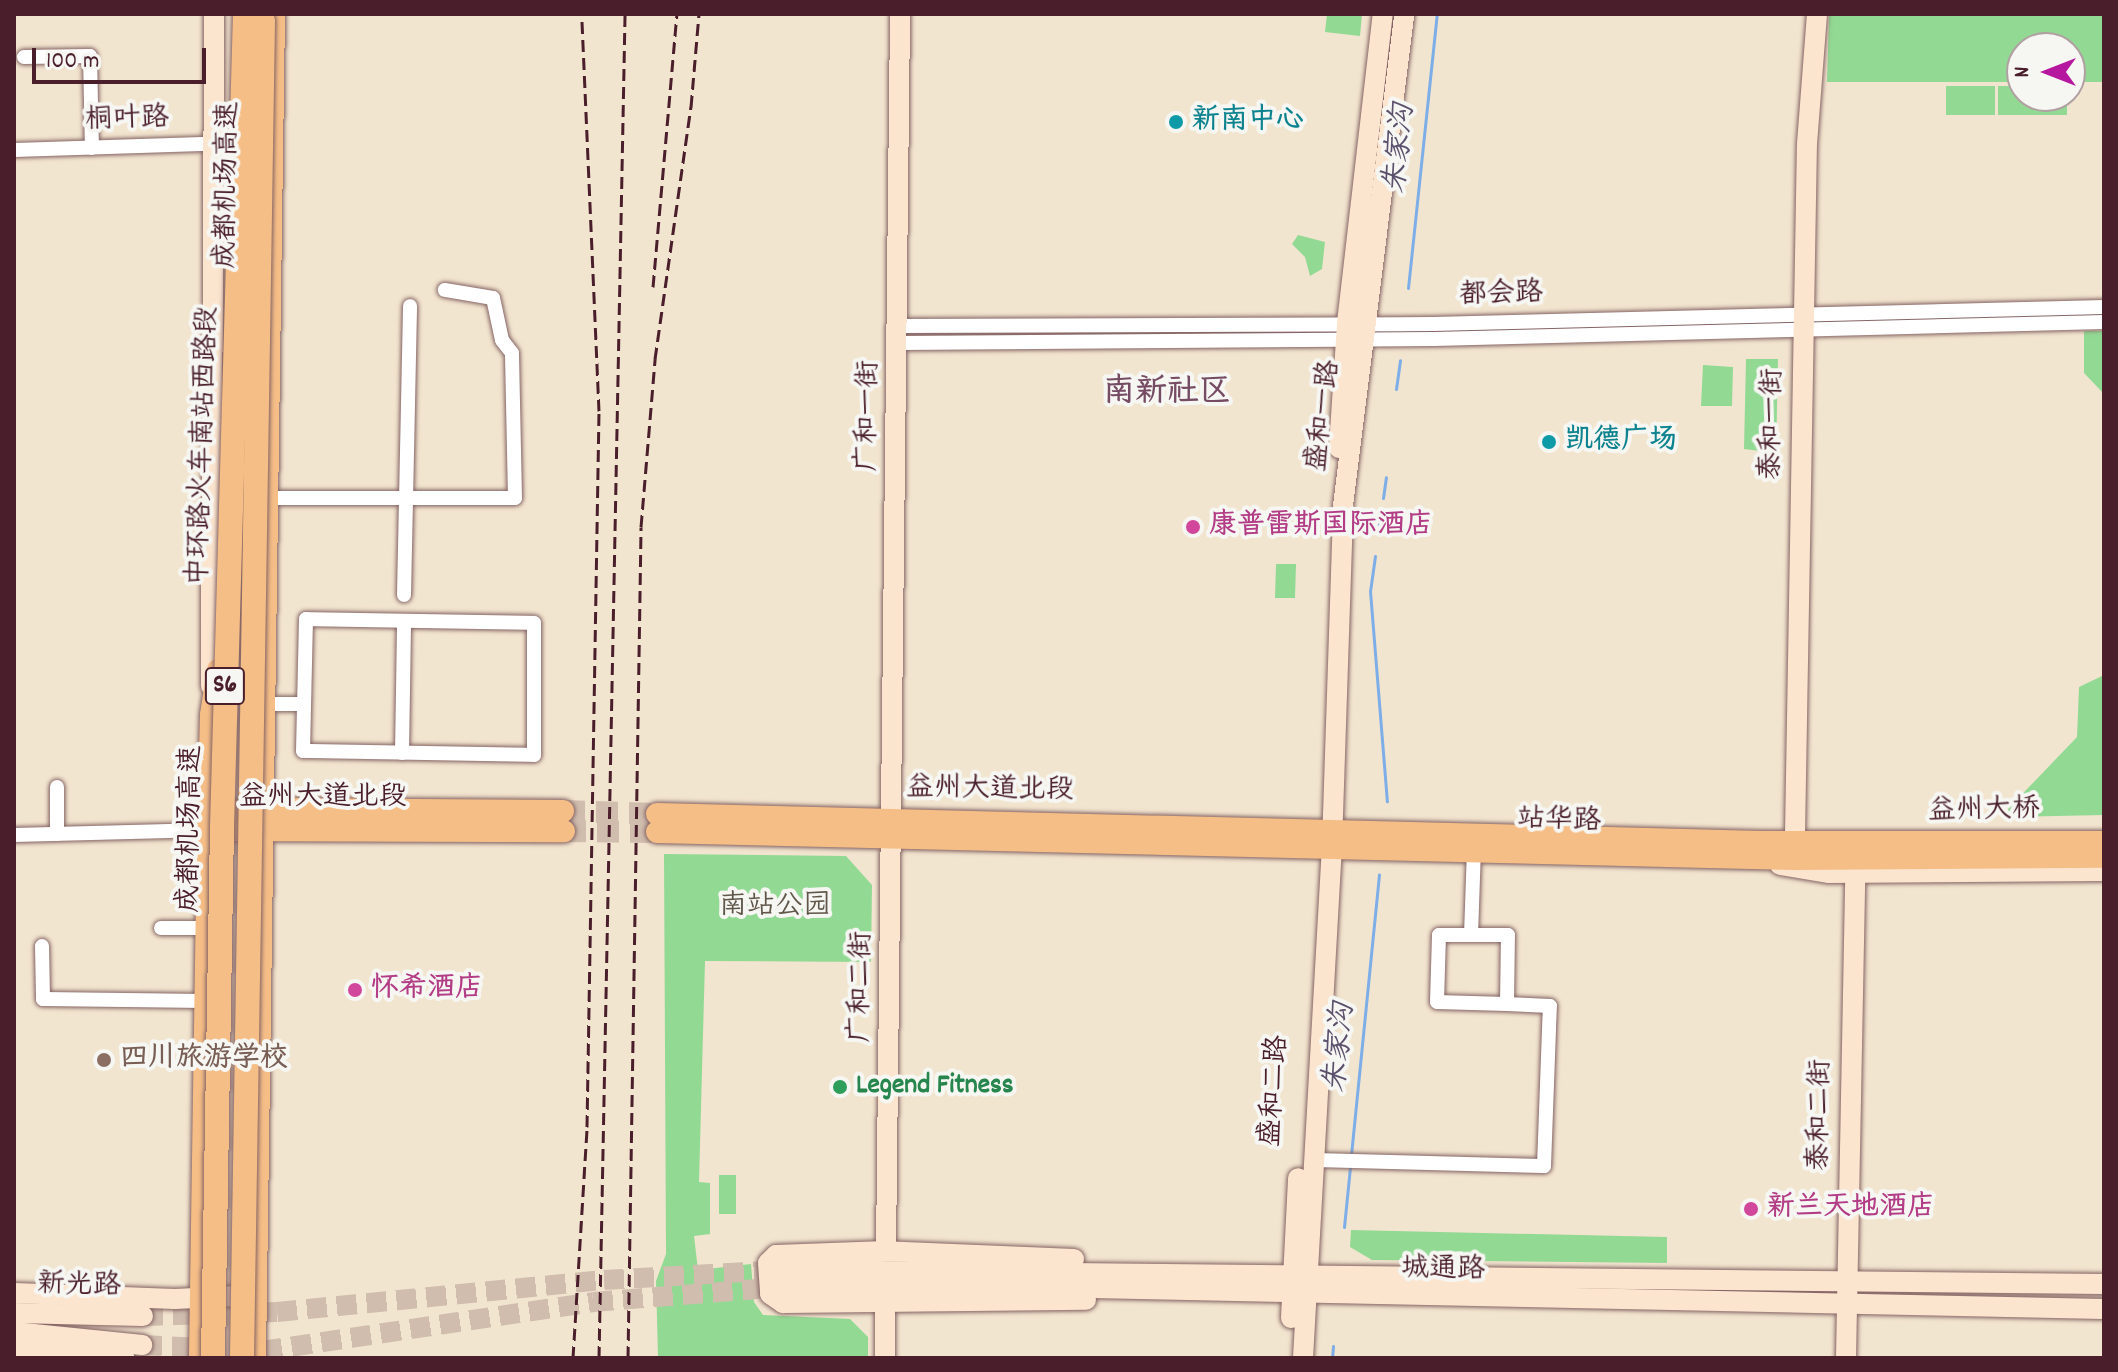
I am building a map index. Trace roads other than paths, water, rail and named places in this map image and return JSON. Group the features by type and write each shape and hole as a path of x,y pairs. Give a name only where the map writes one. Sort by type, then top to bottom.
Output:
{"highway":[{"path":"229,14 232,414"},
{"name":"成都机场高速","path":"213,1358 232,414 257,16"},
{"name":"成都机场高速","path":"242,1358 257,16"}],"main road":[{"name":"中环路火车南站西路段","path":"200,1358 211,715 235,567 242,143 257,16"},
{"path":"255,1358 268,498 257,16"},
{"name":"益州大道北段","path":"208,830 264,818 564,821"},
{"name":"益州大道北段","path":"657,823 1327,836"},
{"name":"站华路","path":"1327,836 1474,849 1761,850"},
{"name":"站华路","path":"1327,836 1761,850 1795,859 1861,858"},
{"name":"益州大桥","path":"1861,858 2104,842"},
{"path":"1761,850 1861,858"},
{"name":"益州大桥","path":"1861,858 2104,857"}],"street":[{"path":"211,715 214,14"},
{"name":"广和一街","path":"893,827 900,14"},
{"name":"盛和一路","path":"1327,836 1343,506 1360,395 1354,331 1383,14"},
{"name":"盛和一路","path":"1354,331 1404,14"},
{"name":"泰和一街","path":"1795,835 1807,144 1817,14"},
{"path":"24,57 90,56 92,148"},
{"name":"桐叶路","path":"14,150 242,143"},
{"path":"268,498 515,498 512,353 502,340 493,298 445,290"},
{"path":"404,595 410,306"},
{"name":"都会路","path":"899,334 1354,331 2104,307"},
{"name":"都会路","path":"1804,319 2104,322"},
{"path":"306,619 404,621 534,623 534,755 303,751 306,619"},
{"path":"402,753 404,621"},
{"path":"266,704 304,704"},
{"path":"57,787 57,834"},
{"name":"广和二街","path":"886,1251 893,827"},
{"path":"14,835 208,830"},
{"path":"1761,850 1795,835 2104,832"},
{"path":"1303,1358 1299,1272 1313,1160 1327,836"},
{"name":"盛和二路","path":"1299,1272 1327,836"},
{"path":"1471,935 1474,849"},
{"path":"1761,850 1808,870 1861,858 2104,871"},
{"name":"泰和二街","path":"1846,1358 1861,858"},
{"path":"161,928 206,928"},
{"path":"1313,1160 1544,1166 1550,1006 1437,1002 1439,935 1508,935 1507,1004"},
{"path":"42,946 43,999 206,1001"},
{"path":"886,1251 1051,1256 1169,1281 1057,1302 774,1300 768,1263 776,1255 886,1251"},
{"name":"城通路","path":"782,1279 1169,1281 1299,1272 2104,1284"},
{"name":"城通路","path":"1169,1281 1299,1294 2104,1309"},
{"path":"14,1293 145,1307 201,1296 256,1295"},
{"path":"1290,1358 1299,1294"},
{"path":"885,1302 885,1358"},
{"path":"14,1332 143,1352 150,1337 145,1307"},
{"name":"新光路","path":"14,1313 145,1307"},
{"path":"14,1347 124,1358"}],"waterway":[{"name":"朱家沟","path":"1408,288 1437,14"},
{"name":"朱家沟","path":"1396,389 1400,360"},
{"name":"朱家沟","path":"1383,498 1386,477"},
{"name":"朱家沟","path":"1378,533 1380,519"},
{"name":"朱家沟","path":"1375,556 1370,591 1387,801"},
{"name":"朱家沟","path":"1351,1155 1379,874"},
{"name":"朱家沟","path":"1344,1227 1350,1167"},
{"name":"朱家沟","path":"1332,1358 1333,1346"}],"tunnel":[{"path":"563,811 657,814"},
{"path":"564,831 657,832"},
{"path":"143,1316 277,1312 604,1280 782,1270"},
{"path":"142,1345 262,1351 593,1302 782,1287"}],"railway":[{"path":"573,1358 587,1127 599,411 582,14"},
{"path":"599,1358 625,14"},
{"path":"653,287 677,14"},
{"path":"628,1358 641,527 655,359 691,107 699,14"}],"place":[{"name":"新南中心","path":"1176,122"},
{"name":"凯德广场","path":"1549,442"},
{"name":"康普雷斯国际酒店","path":"1193,527"},
{"name":"怀希酒店","path":"355,990"},
{"name":"四川旅游学校","path":"104,1060"},
{"name":"Legend Fitness","path":"840,1087"},
{"name":"新兰天地酒店","path":"1751,1209"}],"district":[{"name":"南新社区","path":"1167,394"}],"park label":[{"name":"南站公园","path":"775,908"}]}
